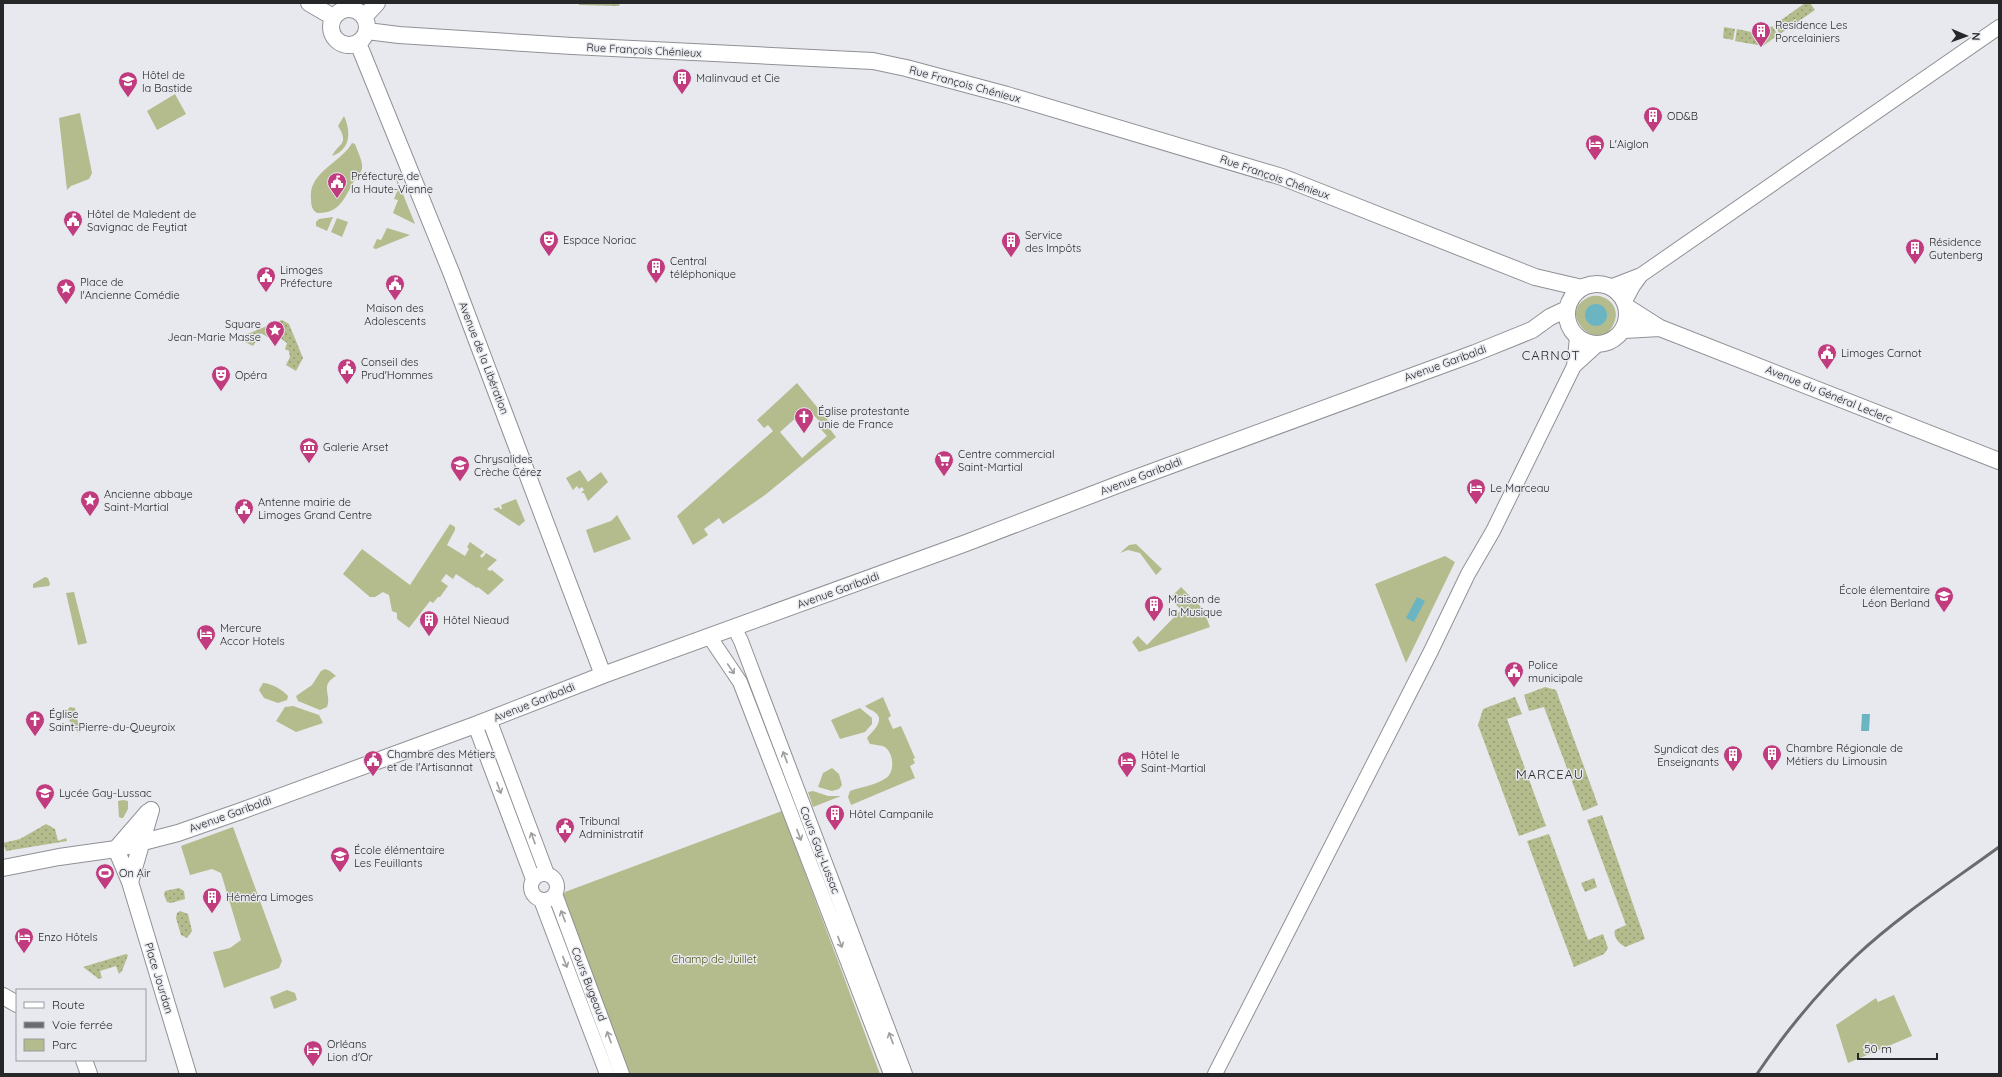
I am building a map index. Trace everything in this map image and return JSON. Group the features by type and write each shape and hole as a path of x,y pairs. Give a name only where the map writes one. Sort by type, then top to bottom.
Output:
{"main road":[{"path":"309,3 333,17"},
{"path":"363,30 357,10 348,8 339,11 333,17 331,32 338,42 348,46 363,30 377,3"},
{"name":"Rue François Chénieux","path":"363,30 399,35 564,46 873,62 906,68 1007,94 1282,177 1534,276 1582,288"},
{"name":"Avenue de la Libération","path":"363,30 451,272 603,675"},
{"name":"Rue François Chénieux","path":"1534,276 1558,292 1568,307"},
{"path":"1596,284 1610,287 1619,293 1626,304 1628,315 1624,330 1617,338 1608,344 1597,345 1587,343 1574,334 1567,317 1568,307 1574,295 1582,288 1596,284"},
{"name":"Avenue du Général Leclerc","path":"1626,304 1660,328 1999,461"},
{"name":"Avenue Garibaldi","path":"1532,330 1568,307"},
{"name":"Avenue Garibaldi","path":"3,868 59,857 116,849 178,833 234,814 482,722 603,675 966,543 1532,330 1554,327 1574,334"},
{"name":"Avenue du Général Leclerc","path":"1624,330 1660,328"},
{"path":"116,849 151,810 130,882"},
{"name":"Place Jourdan","path":"116,849 130,882 188,1074"},
{"path":"3,996 16,1003"},
{"path":"84,1061 89,1074"}],"street":[{"path":"1610,287 1641,275 1672,252 1999,27"},
{"path":"1626,304 1633,286 1641,275"},
{"path":"1574,334 1574,366"},
{"path":"1215,1074 1431,651 1468,574 1493,531 1574,366 1597,345"},
{"name":"Cours Gay-Lussac","path":"734,627 742,640 905,1074"},
{"name":"Cours Gay-Lussac","path":"709,636 740,682 891,1074"},
{"path":"482,722 547,874 555,881 557,885 555,894 549,899 541,900 535,897 531,890 533,879 482,722"},
{"path":"533,879 539,874 547,874"},
{"name":"Cours Bugeaud","path":"555,894 622,1074"},
{"name":"Cours Bugeaud","path":"541,900 607,1074"}],"green space":[{"path":"579,3 620,3 619,6 579,5"},
{"path":"1805,3 1810,3 1815,10 1780,34 1774,25"},
{"path":"1772,26 1778,35 1763,46 1735,41 1737,29 1761,34"},
{"path":"1724,27 1735,29 1733,40 1723,38"},
{"path":"175,94 186,114 157,130 147,111"},
{"path":"80,113 92,173 89,179 71,186 67,190 59,118"},
{"path":"344,116 348,128 348,139 343,149 332,156 343,140 338,126"},
{"path":"352,143 355,144 361,159 361,172 355,179 341,203 336,208 325,213 315,212 311,201 311,190 315,182 326,168 341,156"},
{"path":"396,177 415,224 393,213 398,200 394,199 398,189"},
{"path":"333,217 327,231 316,226 316,222 319,219"},
{"path":"337,218 348,222 342,237 331,232"},
{"path":"387,228 410,235 376,249 373,248 377,239 381,240"},
{"path":"1592,296 1607,299 1614,307 1616,312 1614,323 1607,332 1599,336 1590,334 1582,328 1577,320 1576,311 1581,303"},
{"path":"282,320 289,324 303,358 296,371 286,365 290,357 289,351 285,349 287,343 273,333 269,338 261,333 253,346 245,342 245,335"},
{"path":"797,383 832,425 829,428 836,437 765,495 723,524 719,518 704,529 708,535 693,545 677,516 773,431 768,425 764,428 757,420","holes":["807,408 822,424 819,427 827,436 802,458 780,432"]},
{"path":"580,470 588,482 601,472 608,482 588,501 584,493 581,493 584,490 582,487 579,489 577,486 573,490 566,478"},
{"path":"516,499 525,521 519,526 493,509 499,507 502,509 501,505"},
{"path":"617,515 631,539 594,553 586,530 611,521"},
{"path":"450,524 455,527 455,530 447,545 465,556 469,549 467,547 470,542 484,552 480,556 482,558 486,553 497,560 487,569 490,571 492,570 504,580 488,595 478,587 477,588 456,574 453,579 446,574 441,581 448,586 440,597 438,597 433,603 430,601 409,628 397,619 397,613 392,611 389,595 383,592 375,597 370,597 343,574 362,549 410,585"},
{"path":"1136,544 1162,569 1156,575 1140,553 1128,550 1120,553 1129,545"},
{"path":"1445,556 1455,562 1406,663 1375,584"},
{"path":"45,577 48,578 50,584 49,586 33,588 33,584"},
{"path":"1181,587 1203,609 1210,627 1139,652 1132,642 1138,636 1147,645 1181,610 1170,598"},
{"path":"74,592 87,643 78,645 66,593"},
{"path":"325,669 336,676 328,683 327,707 320,710 298,701 296,696 312,685 321,671"},
{"path":"263,683 277,687 283,691 288,696 287,700 278,703 264,698 259,690"},
{"path":"1545,687 1556,690 1598,805 1583,811 1544,707 1529,711 1524,695"},
{"path":"883,697 891,716 888,718 893,729 901,726 915,758 913,759 915,763 910,766 915,778 851,805 848,797 850,791 882,780 891,772 892,758 888,750 883,746 870,744 867,738 877,726 879,719 876,713 865,706"},
{"path":"1515,697 1522,714 1507,719 1546,826 1519,836 1478,725 1483,709"},
{"path":"293,706 319,715 323,723 296,732 276,721 285,707"},
{"path":"70,707 75,708 80,733 75,729 69,720 67,710"},
{"path":"860,708 872,718 872,724 865,732 840,739 831,720"},
{"path":"832,768 839,774 842,785 839,789 832,791 818,787 823,773"},
{"path":"813,791 828,796 841,796 813,807 808,792"},
{"path":"118,801 128,801 128,809 123,818 121,818 119,817"},
{"name":"Champ de Juillet","path":"782,811 880,1074 629,1074 566,908 563,896 565,892"},
{"path":"1602,815 1645,939 1625,947 1617,940 1615,930 1626,925 1587,820"},
{"path":"46,824 55,829 58,841 66,838 67,841 6,851 3,843 20,839"},
{"path":"233,827 282,961 279,968 224,988 213,952 230,948 241,940 221,873 212,869 190,875 181,846"},
{"path":"1549,834 1588,940 1603,934 1608,948 1604,954 1574,967 1527,841"},
{"path":"1594,878 1597,887 1585,892 1581,883"},
{"path":"179,888 184,891 185,899 171,903 167,902 164,895 165,891"},
{"path":"180,911 188,914 192,931 187,938 181,935 176,918 177,913"},
{"path":"126,954 128,955 122,971 119,974 116,966 100,971 102,978 99,979 83,967"},
{"path":"287,990 295,993 297,1000 274,1009 270,997"},
{"path":"1894,995 1912,1036 1848,1063 1836,1025 1876,998 1878,1002"}],"water":[{"path":"1592,304 1600,304 1607,311 1607,319 1600,326 1592,326 1585,319 1585,311"},
{"path":"1417,597 1425,601 1414,622 1406,618"},
{"path":"1862,714 1870,714 1869,731 1861,731"}],"railway":[{"path":"1757,1074 1804,1012 1829,983 1856,956 1908,913 1999,847"}],"place":[{"name":"Residence Les Porcelainiers","path":"1761,48"},
{"name":"Malinvaud et Cie","path":"682,95"},
{"name":"Hôtel de la Bastide","path":"128,98"},
{"name":"OD&B","path":"1653,133"},
{"name":"L'Aiglon","path":"1595,161"},
{"name":"Préfecture de la Haute-Vienne","path":"337,199"},
{"name":"Hôtel de Maledent de Savignac de Feytiat","path":"73,237"},
{"name":"Espace Noriac","path":"549,257"},
{"name":"Service des Impôts","path":"1011,258"},
{"name":"Résidence Gutenberg","path":"1915,265"},
{"name":"Central téléphonique","path":"656,284"},
{"name":"Limoges Préfecture","path":"266,293"},
{"name":"Maison des Adolescents","path":"395,301"},
{"name":"Place de l'Ancienne Comédie","path":"66,305"},
{"name":"Square Jean-Marie Masse","path":"275,347"},
{"name":"Limoges Carnot","path":"1827,370"},
{"name":"Conseil des Prud'Hommes","path":"347,385"},
{"name":"Opéra","path":"221,392"},
{"name":"Église protestante unie de France","path":"804,434"},
{"name":"Galerie Arset","path":"309,464"},
{"name":"Centre commercial Saint-Martial","path":"944,477"},
{"name":"Chrysalides Crèche Cérez","path":"460,482"},
{"name":"Le Marceau","path":"1476,505"},
{"name":"Ancienne abbaye Saint-Martial","path":"90,517"},
{"name":"Antenne mairie de Limoges Grand Centre","path":"244,525"},
{"name":"École élementaire Léon Berland","path":"1944,613"},
{"name":"Maison de la Musique","path":"1154,622"},
{"name":"Hôtel Nieaud","path":"429,637"},
{"name":"Mercure Accor Hotels","path":"206,651"},
{"name":"Police municipale","path":"1514,688"},
{"name":"Église Saint-Pierre-du-Queyroix","path":"35,737"},
{"name":"Chambre Régionale de Métiers du Limousin","path":"1772,771"},
{"name":"Syndicat des Enseignants","path":"1733,772"},
{"name":"Chambre des Métiers et de l'Artisannat","path":"373,777"},
{"name":"Hôtel le Saint-Martial","path":"1127,778"},
{"name":"Lycée Gay-Lussac","path":"45,810"},
{"name":"Hôtel Campanile","path":"835,831"},
{"name":"Tribunal Administratif","path":"565,844"},
{"name":"École élémentaire Les Feuillants","path":"340,873"},
{"name":"On Air","path":"105,890"},
{"name":"Héméra Limoges","path":"212,914"},
{"name":"Enzo Hôtels","path":"24,954"},
{"name":"Orléans Lion d'Or","path":"313,1067"}],"district":[{"name":"CARNOT","path":"1551,355"},
{"name":"MARCEAU","path":"1550,774"}]}
